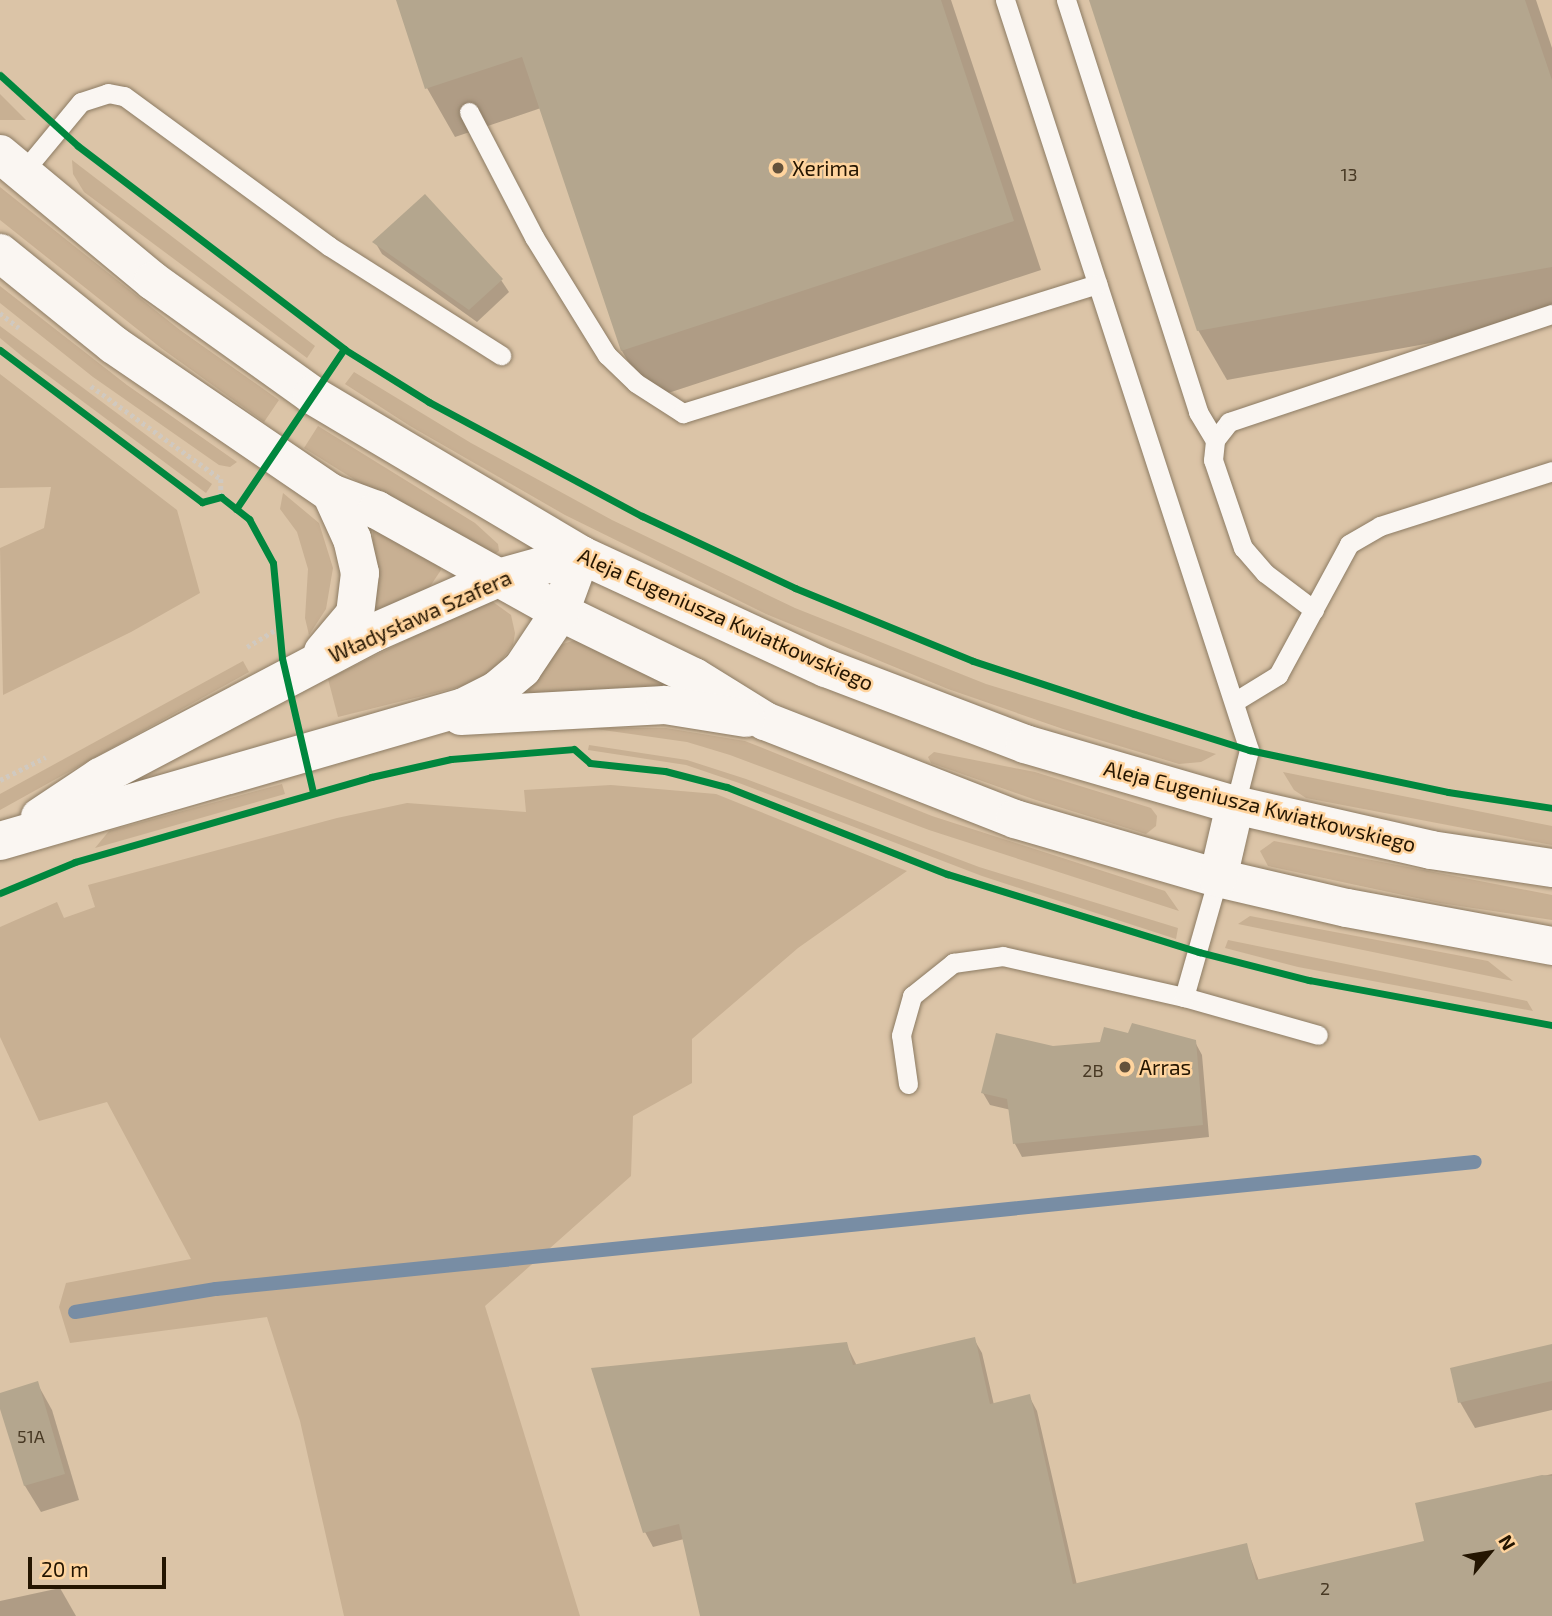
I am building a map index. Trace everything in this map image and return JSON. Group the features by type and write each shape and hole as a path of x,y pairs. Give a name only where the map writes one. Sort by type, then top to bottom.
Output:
{"street":[{"name":"Aleja Eugeniusza Kwiatkowskiego","path":"11,163 153,281 312,395 581,555 851,677 1025,744 1235,805 1431,850 1552,868"},
{"path":"0,253 114,345 331,493 377,510 560,612 694,677 765,721 1015,820 1218,878 1347,908 1552,946"},
{"name":"Władysława Szafera","path":"287,679 325,650 355,614 360,573 352,539 331,493"},
{"name":"Władysława Szafera","path":"5,839 100,777 373,633 498,578 581,555"},
{"name":"Władysława Szafera","path":"5,839 438,718 497,690 522,669 560,612 581,555"},
{"name":"Władysława Szafera","path":"438,718 665,705 765,721"},
{"path":"1218,878 1235,805"}],"lane":[{"path":"1004,0 1250,750 1235,805"},
{"path":"1066,0 1198,412 1215,440"},
{"path":"11,163 81,102 108,93 124,96 329,246 502,355"},
{"path":"469,112 534,237 607,355 635,383 683,413 1097,284"},
{"path":"1314,610 1265,573 1243,548 1213,460 1215,440 1229,422 1552,314"},
{"path":"1234,702 1278,675 1349,544 1380,526 1552,471"},
{"path":"1184,997 1218,878"},
{"path":"908,1084 901,1035 912,996 953,963 1003,956 1184,997 1318,1035"}],"path":[{"path":"0,313 31,338"},
{"path":"82,378 221,479 222,497 212,500"}],"shaded area":[{"path":"0,94 26,120 0,120"},
{"path":"72,160 315,346 307,358 84,192 73,174"},
{"path":"0,187 180,330 279,400 264,422 161,348 0,220"},
{"path":"0,286 127,385 237,462 230,467 219,465 93,377 0,303"},
{"path":"0,326 212,484 206,493 23,357 0,338"},
{"path":"354,372 471,443 612,520 795,608 986,684 1216,754 1201,762 1179,764 1063,729 948,689 766,614 565,515 410,426 345,384"},
{"path":"0,374 177,510 200,593 131,632 3,695 0,548 44,528 51,487 0,488"},
{"path":"318,426 475,523 498,544 499,551 492,556 392,503 304,448"},
{"path":"283,493 319,523 333,568 326,609 309,635 305,618 308,569 297,532 280,509"},
{"path":"373,529 440,565 441,570 429,588 374,614"},
{"path":"489,599 511,615 515,633 513,645 491,675 467,685 338,717 328,679"},
{"path":"575,640 678,688 530,697 528,689 557,646"},
{"path":"243,661 249,672 0,810 0,794"},
{"path":"589,728 666,728 745,741 932,816 1165,891 1179,911 929,830 730,755 687,742"},
{"path":"589,745 687,760 746,779 979,867 1178,928 1176,939 982,876 686,765 588,750"},
{"path":"934,752 1035,772 1151,808 1157,816 1156,826 1146,834 1033,799 931,763 928,757"},
{"path":"1283,772 1552,826 1552,845 1306,798 1294,790"},
{"path":"282,784 285,794 95,848 109,831"},
{"path":"611,785 716,794 907,871 798,948 692,1039 692,1083 633,1116 631,1176 485,1306 580,1616 344,1616 300,1421 267,1317 70,1343 59,1307 66,1283 191,1259 107,1102 39,1121 0,1037 0,927 57,902 64,918 95,907 88,885 337,818 407,803 526,812 524,790"},
{"path":"1274,841 1552,895 1552,920 1440,903 1268,866 1260,851"},
{"path":"1250,916 1488,961 1513,981 1238,924"},
{"path":"1228,940 1527,1001 1533,1011 1298,967 1225,948"}],"building":[{"name":"Xerima","path":"396,0 941,0 1014,221 621,351 522,57 425,89"},
{"path":"1089,0 1525,0 1552,80 1552,267 1197,331"},
{"path":"425,194 503,279 469,310 372,242"},
{"path":"1132,1023 1196,1040 1203,1125 1013,1144 1007,1099 981,1093 996,1033 1053,1046 1100,1042 1104,1027 1128,1033"},
{"path":"975,1337 990,1404 1030,1394 1073,1584 1247,1543 1256,1580 1424,1541 1415,1503 1542,1475 1552,1476 1552,1616 700,1616 679,1524 643,1533 591,1368 847,1342 853,1365"},
{"path":"1552,1344 1552,1381 1458,1403 1450,1368"},
{"path":"38,1381 65,1474 24,1486 0,1409 0,1393"}],"waterway":[{"path":"75,1312 216,1289 1475,1162"}],"cycle path":[{"path":"0,75 78,146 344,349 429,402 642,516 795,588 973,661 1134,714 1249,750 1448,792 1552,808"},
{"path":"236,509 344,349"},
{"path":"0,350 202,502 221,497 249,519 273,563 282,658 313,792"},
{"path":"0,893 75,862 371,777 451,759 574,749 590,763 665,771 727,787 947,874 1199,952 1309,980 1552,1025"}],"place":[{"name":"Xerima","path":"778,168"},
{"name":"Arras","path":"1125,1067"}]}
